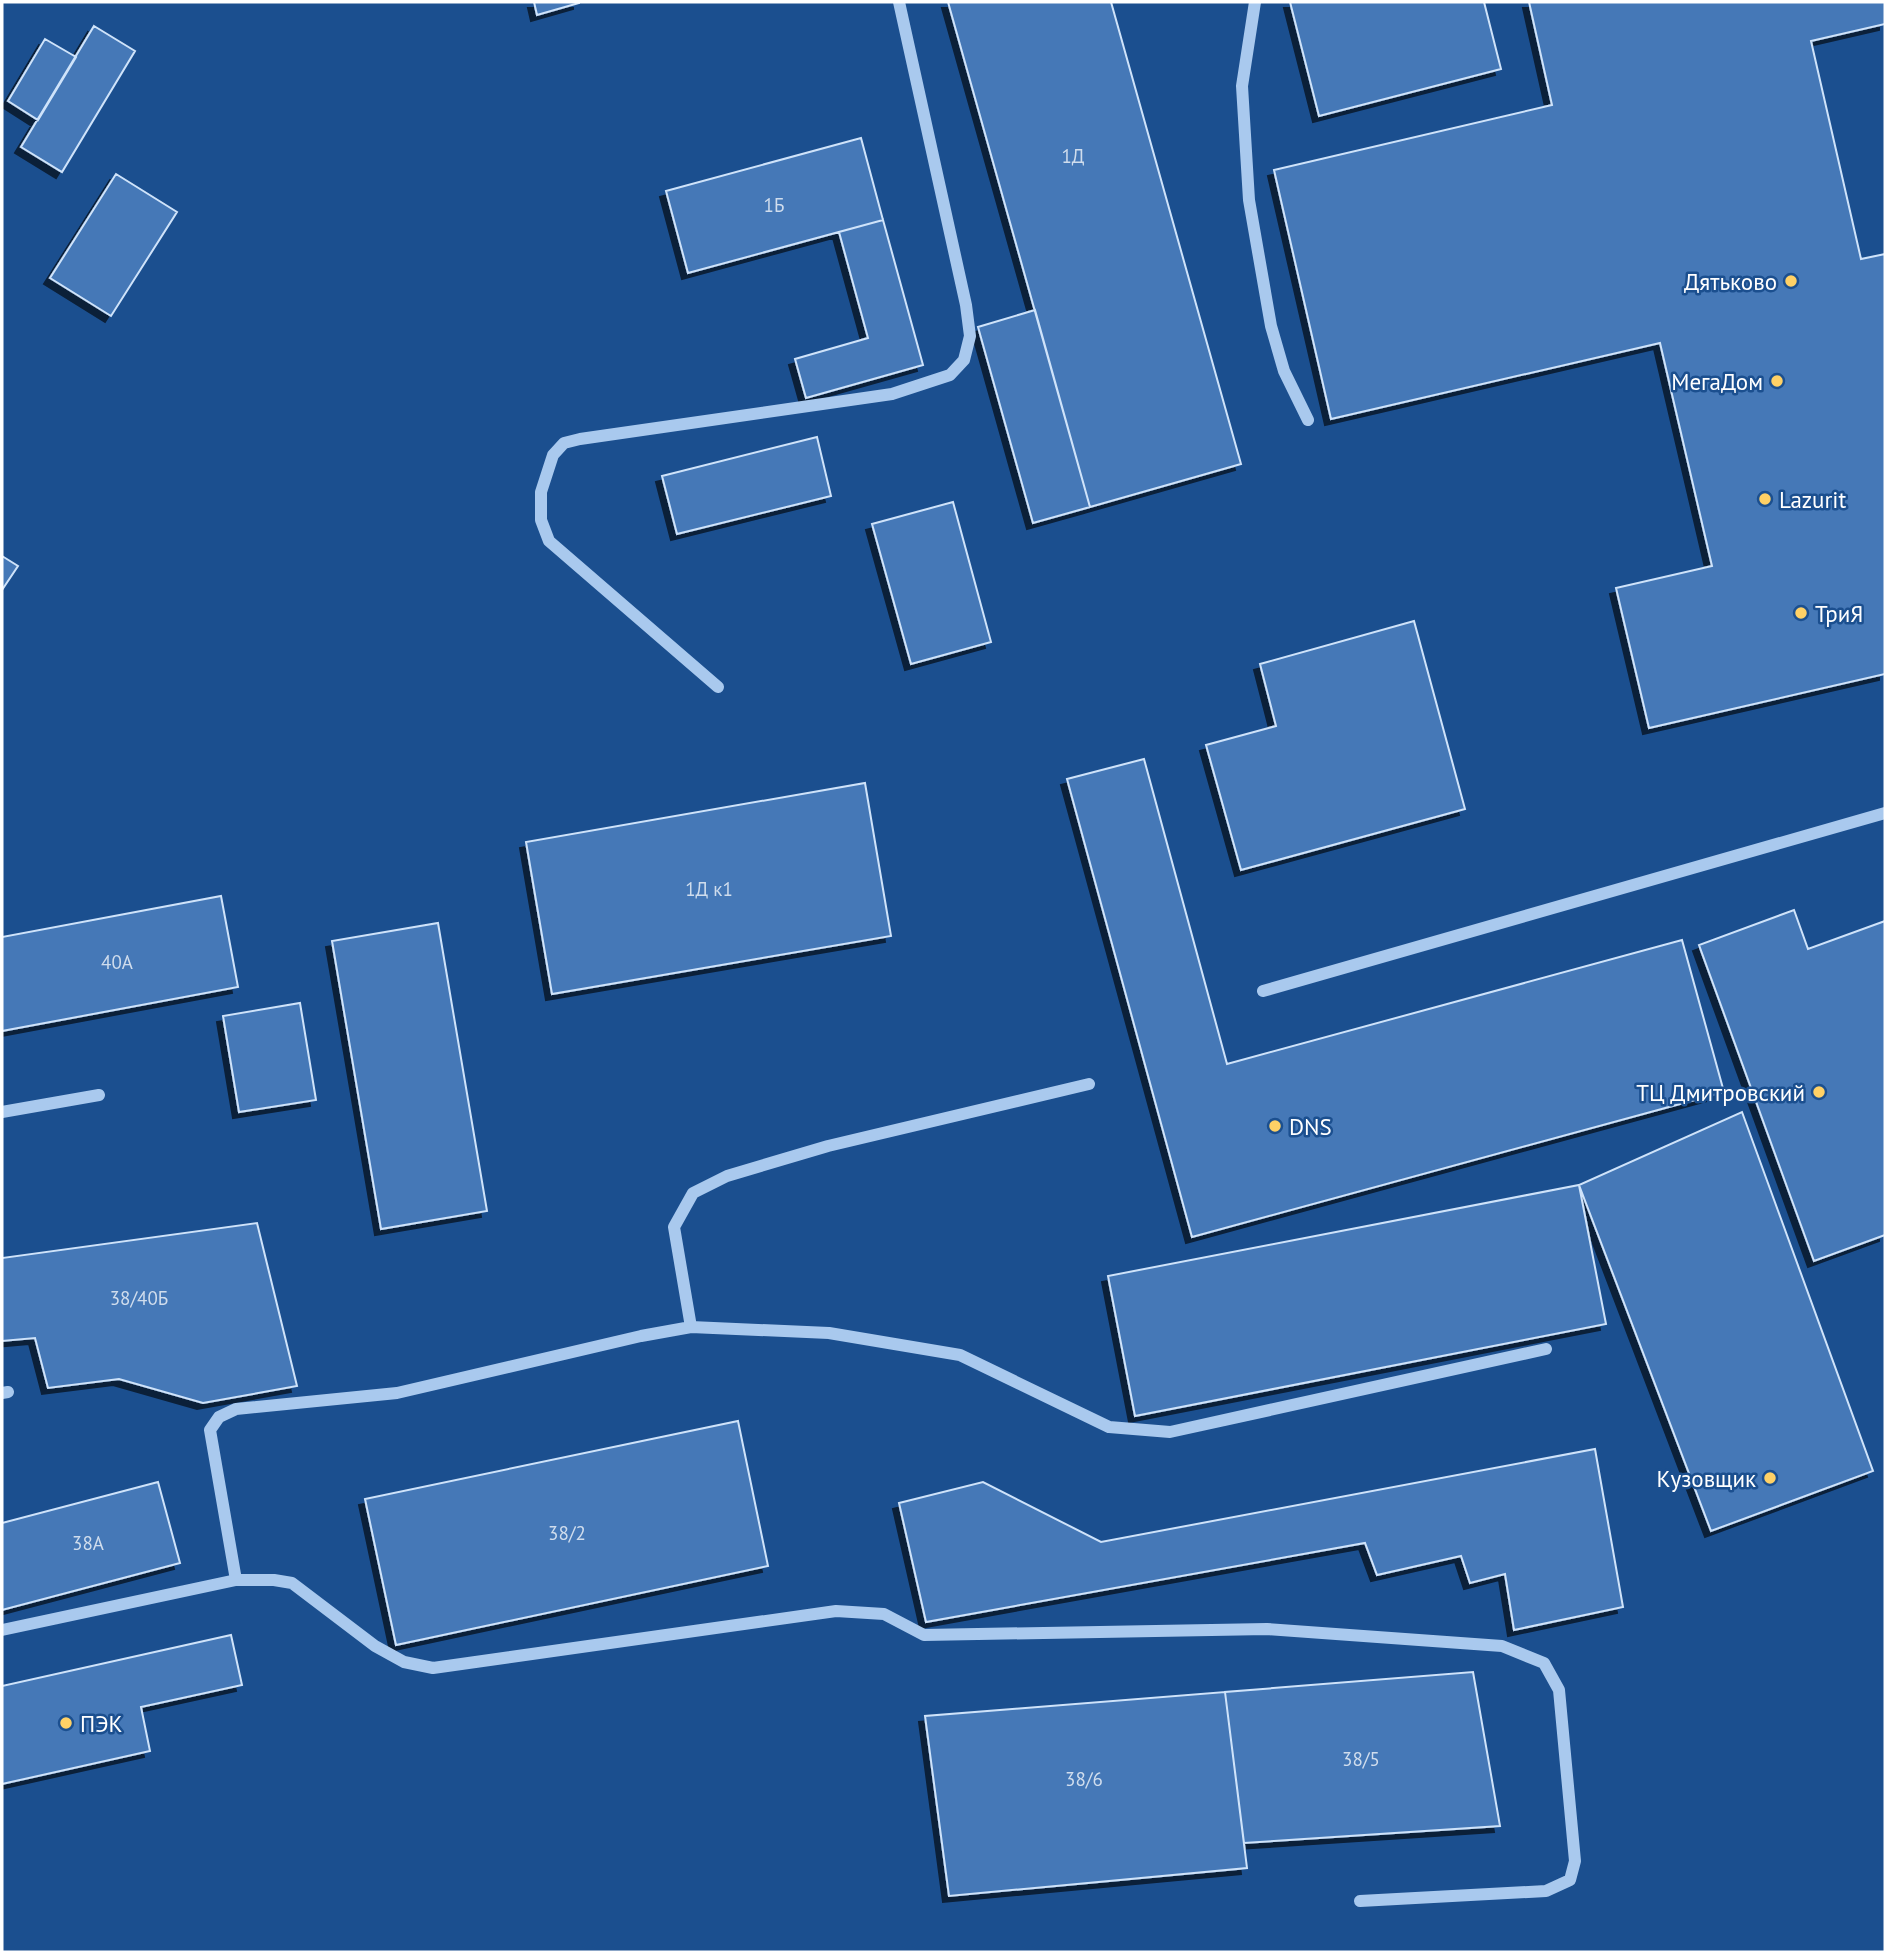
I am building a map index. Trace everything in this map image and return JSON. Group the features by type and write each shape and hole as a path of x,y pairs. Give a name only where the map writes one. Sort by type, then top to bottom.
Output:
{"lane":[{"path":"719,687 549,541 541,520 541,492 553,455 564,443 892,394 950,375 964,360 970,336 966,305 899,2"},
{"path":"1255,2 1242,86 1249,200 1271,326 1284,371 1308,420"},
{"path":"1263,991 1885,813"},
{"path":"691,1327 674,1227 693,1194 727,1176 828,1146 1089,1084"},
{"path":"2,1112 99,1095"},
{"path":"236,1580 210,1430 219,1418 236,1409 397,1393 641,1336 691,1327 829,1333 960,1355 1109,1427 1170,1432 1546,1349"},
{"path":"2,1630 236,1580 274,1580 292,1583 375,1646 404,1662 433,1668 835,1611 884,1614 924,1635 1267,1629 1502,1646 1544,1663 1559,1690 1575,1861 1570,1880 1546,1891 1360,1901"}],"building":[{"path":"534,2 579,2 579,3 537,15"},
{"path":"948,2 1111,2 1241,464 1090,507"},
{"path":"1290,2 1484,2 1501,69 1319,116"},
{"name":"МегаДом","path":"1529,2 1885,2 1885,24 1811,41 1861,259 1885,254 1885,674 1649,728 1616,588 1712,566 1660,343 1331,419 1274,170 1552,105"},
{"path":"94,26 135,51 62,172 21,147"},
{"path":"45,39 76,57 38,120 8,101"},
{"path":"861,138 883,220 688,273 666,191"},
{"path":"116,174 177,212 111,316 50,278"},
{"path":"883,220 923,365 806,398 795,359 868,338 839,232"},
{"path":"1035,310 1090,507 1033,523 978,327"},
{"path":"817,437 831,496 677,534 662,476"},
{"path":"953,502 991,642 911,664 872,524"},
{"path":"2,556 18,566 2,590"},
{"path":"1414,621 1465,809 1241,870 1206,745 1276,726 1260,664"},
{"path":"1144,759 1227,1064 1682,940 1724,1092 1192,1237 1067,779"},
{"path":"865,783 891,936 552,994 526,842"},
{"path":"221,896 238,987 2,1031 2,937"},
{"name":"ТЦ Дмитровский","path":"1794,910 1808,949 1885,921 1885,1235 1814,1261 1699,945"},
{"path":"438,923 487,1211 381,1229 332,941"},
{"path":"300,1003 316,1100 239,1112 223,1016"},
{"path":"1742,1112 1873,1471 1711,1531 1579,1185"},
{"path":"1579,1185 1606,1324 1135,1416 1108,1276"},
{"path":"257,1223 297,1386 203,1403 119,1379 48,1388 35,1338 2,1341 2,1258"},
{"path":"738,1421 768,1566 396,1645 365,1499"},
{"path":"1595,1449 1623,1607 1514,1630 1505,1574 1470,1583 1461,1556 1377,1575 1365,1543 926,1622 899,1503 983,1482 1101,1542"},
{"path":"158,1482 180,1563 2,1610 2,1523"},
{"path":"231,1635 242,1685 141,1707 150,1751 2,1784 2,1686"},
{"path":"1473,1672 1500,1826 1244,1843 1225,1692"},
{"path":"1225,1692 1247,1868 949,1896 925,1716"}],"place":[{"name":"Дятьково","path":"1791,281"},
{"name":"МегаДом","path":"1777,381"},
{"name":"Lazurit","path":"1765,499"},
{"name":"ТриЯ","path":"1801,613"},
{"name":"ТЦ Дмитровский","path":"1819,1092"},
{"name":"DNS","path":"1275,1126"},
{"name":"Кузовщик","path":"1770,1478"},
{"name":"ПЭК","path":"66,1723"}]}
